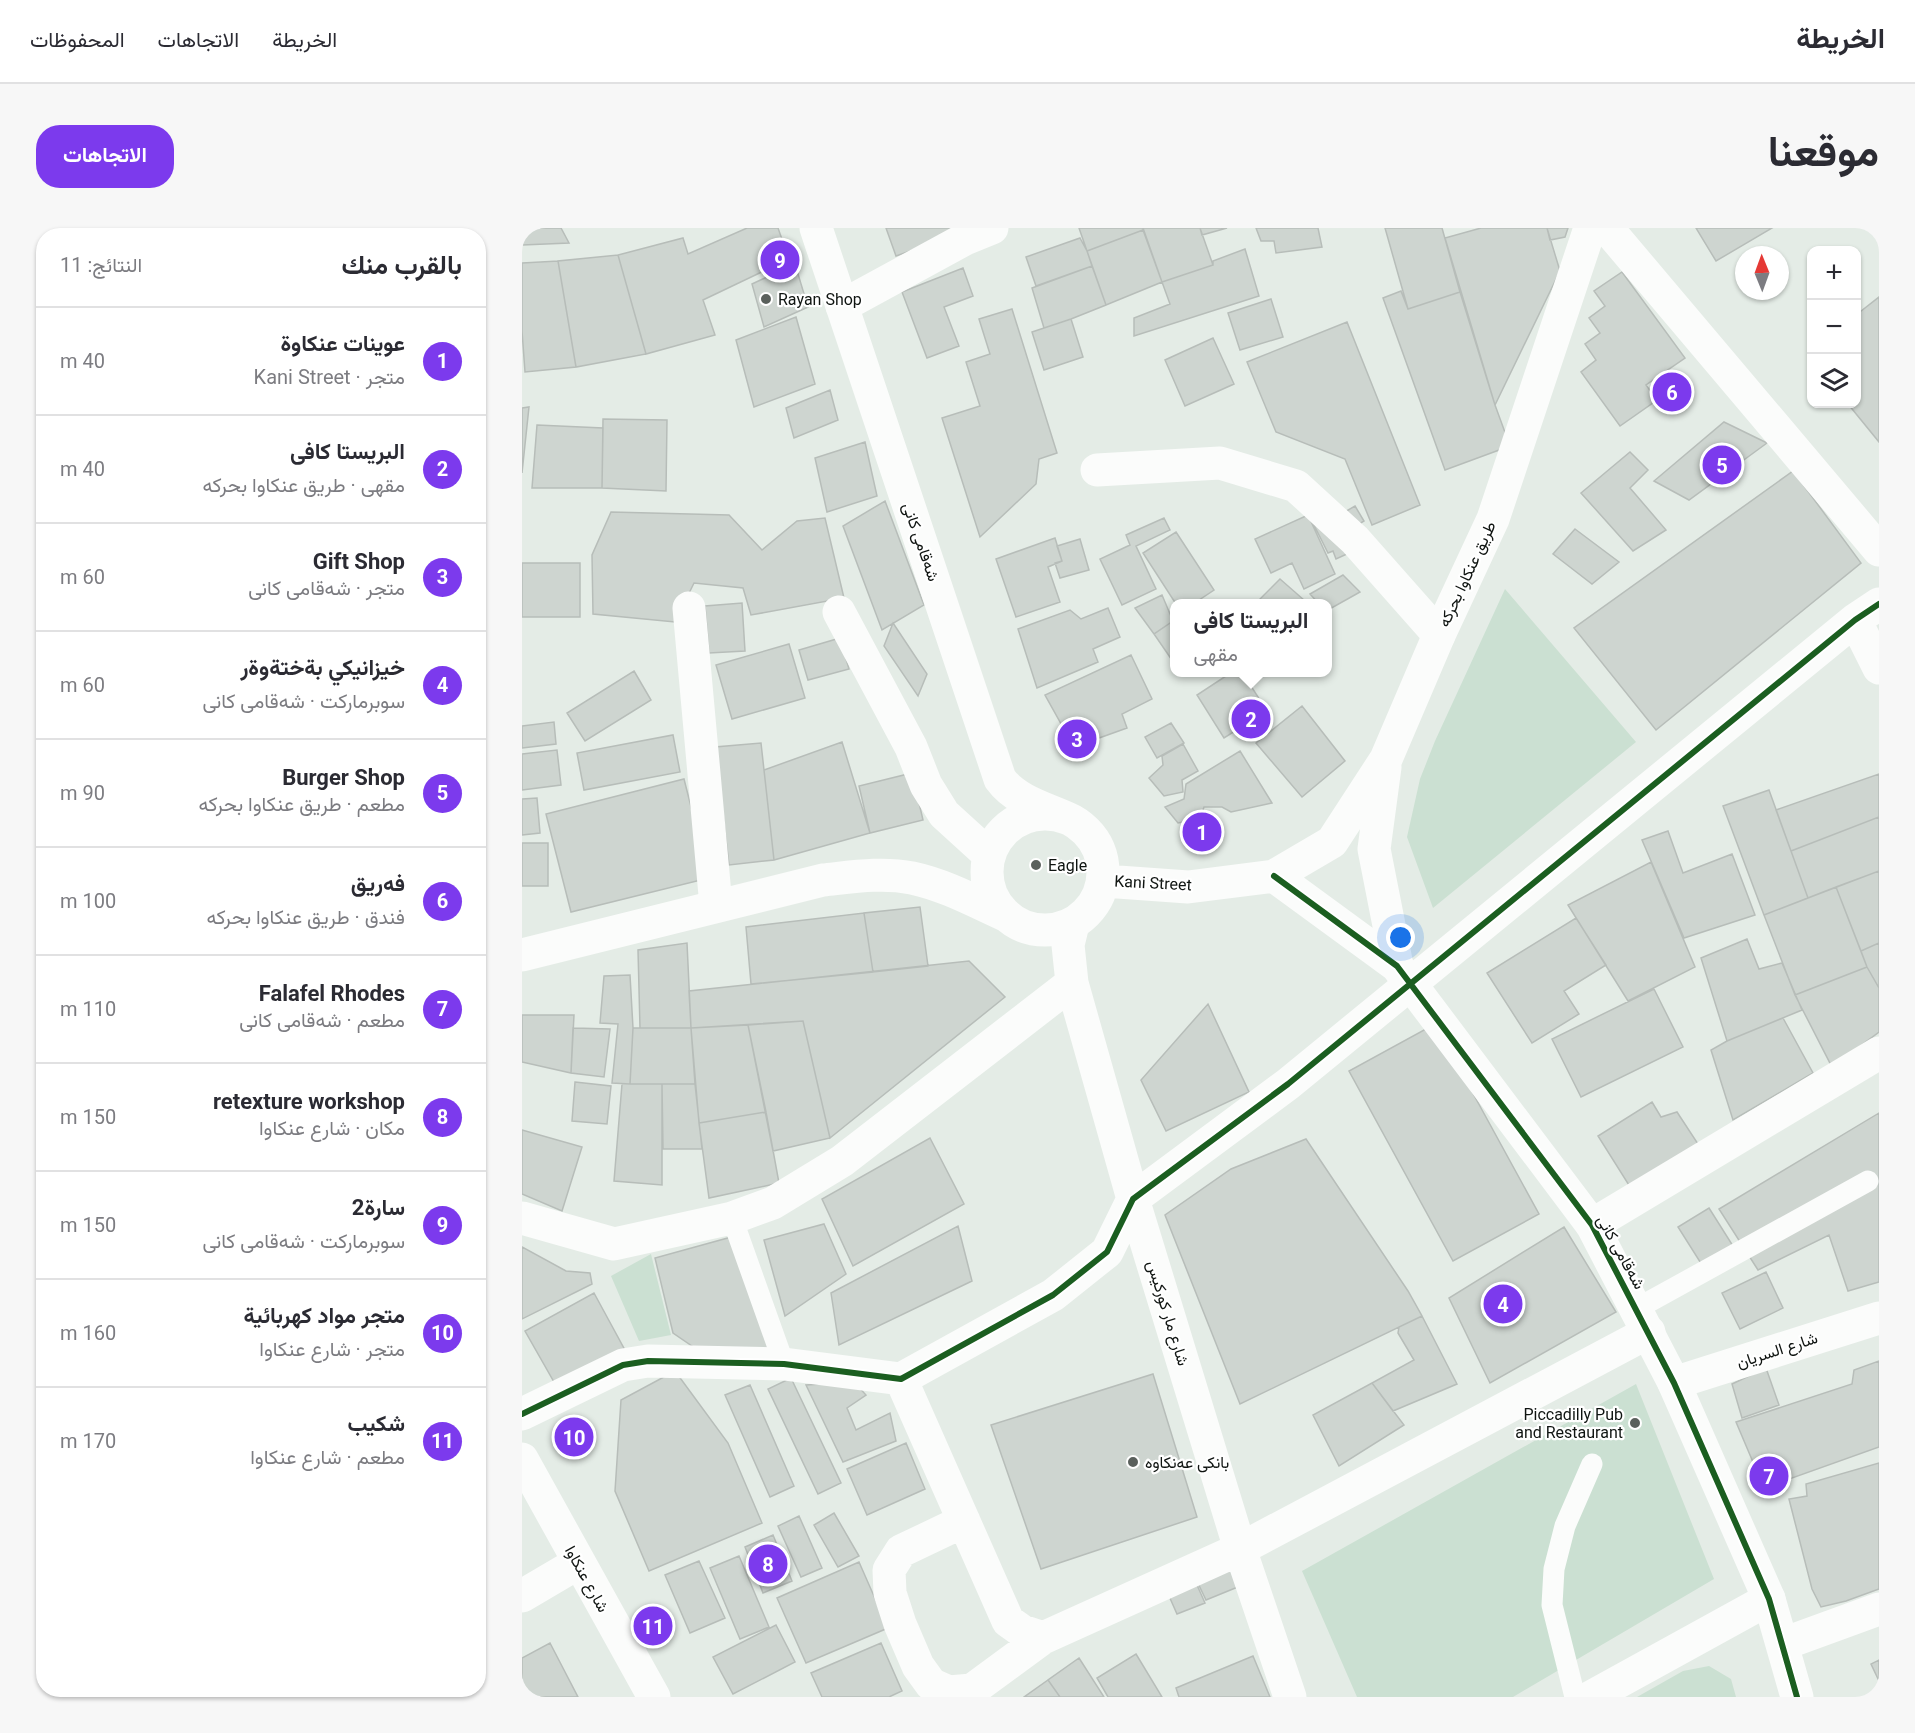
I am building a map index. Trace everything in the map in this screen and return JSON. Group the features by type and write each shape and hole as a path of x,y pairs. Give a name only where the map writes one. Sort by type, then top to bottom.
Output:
{"street":[{"name":"شەقامی کانی","path":"816,228 1000,779 1005,786 1020,797 1069,819"},
{"path":"842,306 965,239 992,228"},
{"name":"طريق عنكاوا بحركه","path":"1274,876 1332,842 1386,759 1439,634 1493,519 1590,228"},
{"path":"1607,228 1879,550"},
{"path":"1097,470 1220,463 1296,486 1355,540 1439,634"},
{"path":"689,608 716,906"},
{"path":"839,612 911,747 926,785 944,814 989,855"},
{"path":"522,1414 624,1365 648,1361 784,1364 901,1380 1053,1295 1107,1252 1133,1199 1288,1084 1403,975 1867,612 1879,668"},
{"path":"1386,759 1374,849 1403,975"},
{"path":"522,955 823,880 868,875 912,878 960,894 1007,916 1021,926 1038,931 1056,930 1073,924 1088,913 1098,898 1104,881 1103,861 1097,843 1085,829 1069,819 1050,814 1031,816 1017,821 1005,830 989,855 986,869 988,887 995,903 1007,916"},
{"name":"شەقامی کانی","path":"1274,876 1403,975 1592,1225 1674,1383 1768,1599 1797,1697"},
{"name":"Kani Street","path":"1104,881 1188,887 1274,876"},
{"name":"شارع مار كوركيس","path":"1073,924 1068,945 1072,983 1133,1199 1240,1549 1290,1697"},
{"path":"522,1218 614,1244 732,1218 773,1203 842,1161 1072,983"},
{"path":"1592,1225 1879,1053"},
{"name":"شارع السريان","path":"1674,1383 1879,1318"},
{"path":"964,1521 901,1551 889,1570 890,1593 918,1666 931,1684 949,1692 972,1690 1043,1638 1240,1549 1642,1321"},
{"path":"901,1380 1008,1621 1022,1631 1043,1638"},
{"name":"شارع عنكاوا","path":"522,1460 654,1697"},
{"path":"522,1596 578,1563"},
{"path":"1591,1697 1768,1599"},
{"path":"1783,1644 1879,1609"}],"lane":[{"path":"1642,1321 1868,1181"},
{"path":"732,1218 784,1364"},
{"path":"1575,1697 1552,1605 1554,1569 1565,1526 1592,1464"}],"green space":[{"path":"1505,589 1636,742 1433,908 1407,837 1420,779 1435,741"},
{"path":"651,1254 671,1335 639,1341 611,1276"},
{"path":"1636,1384 1714,1579 1513,1697 1357,1697 1302,1571"},
{"path":"1709,1666 1731,1679 1736,1697 1637,1697 1683,1671"}],"building":[{"path":"522,228 561,228 569,243 522,245"},
{"path":"747,228 778,228 789,259 703,300 715,335 646,354 618,255 683,238 688,254"},
{"path":"886,228 977,228 896,256"},
{"path":"1079,228 1143,228 1143,230 1087,251"},
{"path":"1143,228 1200,228 1213,265 1162,282"},
{"path":"1200,228 1227,228 1202,235"},
{"path":"1256,228 1318,228 1322,247 1276,253 1274,241 1261,241"},
{"path":"1385,228 1442,228 1460,292 1408,309"},
{"path":"1481,228 1547,228 1560,271 1495,405 1445,238"},
{"path":"1547,228 1568,228 1565,237 1550,240"},
{"path":"1696,228 1772,228 1741,246 1735,246 1735,250 1716,261"},
{"path":"1143,230 1162,282 1106,305 1087,251"},
{"path":"1080,238 1092,266 1036,286 1026,257"},
{"path":"1245,249 1259,296 1134,336 1134,318 1170,304 1162,282 1213,265 1213,261"},
{"path":"618,255 646,354 576,367 558,261"},
{"path":"558,261 576,367 525,372 522,331 522,263"},
{"path":"795,264 808,307 764,327 752,284"},
{"path":"1092,266 1106,305 1044,328 1032,288"},
{"path":"963,268 973,296 944,307 959,346 927,358 902,292"},
{"path":"1622,272 1685,358 1646,385 1657,400 1620,426 1581,372 1596,360 1585,344 1600,333 1589,318 1605,306 1594,291"},
{"path":"1401,291 1408,309 1460,292 1510,446 1445,470 1383,298"},
{"path":"1879,297 1879,442 1851,408 1861,408 1861,311"},
{"path":"1271,299 1283,337 1240,350 1228,313"},
{"path":"1012,309 1057,453 1039,459 1036,484 980,537 942,418 980,406 966,362 990,354 979,319"},
{"path":"796,317 815,384 754,407 736,340"},
{"path":"1071,319 1083,357 1044,370 1032,332"},
{"path":"1347,322 1420,505 1372,525 1345,459 1276,432 1247,362"},
{"path":"1213,338 1234,384 1185,406 1165,360"},
{"path":"830,390 838,420 794,438 786,408"},
{"path":"529,407 522,473 522,408"},
{"path":"603,419 667,420 666,491 602,488"},
{"path":"1724,422 1767,443 1689,500 1654,481"},
{"path":"537,425 603,428 602,488 532,488"},
{"path":"865,442 877,496 827,512 815,458"},
{"path":"1630,452 1648,470 1630,488 1666,530 1633,551 1581,493"},
{"path":"1793,471 1861,563 1656,730 1574,628"},
{"path":"885,501 924,605 882,630 843,526"},
{"path":"1355,506 1364,521 1353,528 1343,513"},
{"path":"611,512 729,515 762,550 797,521 825,518 844,598 751,615 743,588 694,583 675,622 593,614 592,555"},
{"path":"1308,515 1335,574 1304,589 1292,563 1271,573 1255,539"},
{"path":"1164,518 1170,530 1136,546 1156,589 1122,605 1100,559 1130,545 1126,535"},
{"path":"1313,523 1358,549 1336,559 1333,551 1328,553"},
{"path":"1575,529 1619,562 1592,584 1553,554"},
{"path":"1176,532 1214,590 1200,599 1173,599 1143,553"},
{"path":"1055,538 1062,561 1048,567 1060,602 1016,617 996,559"},
{"path":"1080,539 1089,570 1060,578 1055,563 1062,561 1057,546"},
{"path":"522,563 580,563 580,617 522,617"},
{"path":"1343,575 1360,592 1332,608 1332,599 1314,599 1310,594"},
{"path":"1280,579 1303,599 1260,599"},
{"path":"1162,595 1170,614 1170,623 1154,634 1135,608"},
{"path":"742,603 745,651 709,653 705,606"},
{"path":"1108,608 1120,637 1093,649 1098,662 1037,688 1018,629 1070,610 1081,619"},
{"path":"893,623 927,674 918,696 884,646"},
{"path":"1170,623 1170,657 1154,634"},
{"path":"840,638 849,669 808,680 799,650"},
{"path":"789,644 805,698 732,719 716,665"},
{"path":"1131,655 1152,699 1122,714 1127,728 1074,747 1045,695"},
{"path":"634,671 651,700 585,741 567,713"},
{"path":"1224,677 1245,677 1267,711 1224,738 1197,695"},
{"path":"1302,706 1345,761 1302,797 1256,743"},
{"path":"554,722 556,744 522,748 522,726"},
{"path":"1171,723 1184,743 1157,758 1145,737"},
{"path":"673,735 680,772 584,790 577,753"},
{"path":"842,742 870,833 774,860 764,770"},
{"path":"761,743 774,860 729,865 715,747"},
{"path":"1183,744 1198,771 1182,780 1183,792 1164,796 1149,778 1163,765 1162,756"},
{"path":"557,750 561,785 522,790 522,754"},
{"path":"1240,751 1272,803 1231,812 1222,807 1204,807 1200,819 1178,823 1165,807 1184,799 1186,784"},
{"path":"912,773 923,820 870,833 859,786"},
{"path":"1879,774 1879,817 1791,851 1776,810"},
{"path":"684,779 709,878 571,912 546,814"},
{"path":"1769,790 1808,898 1764,915 1723,806"},
{"path":"537,798 540,833 522,835 522,799"},
{"path":"1879,817 1879,871 1808,898 1791,851"},
{"path":"1217,819 1223,837 1193,849 1186,833"},
{"path":"1668,831 1683,873 1732,854 1755,915 1684,938 1642,840"},
{"path":"522,843 548,843 548,886 522,886"},
{"path":"1651,862 1695,967 1628,1001 1568,905"},
{"path":"1879,871 1879,943 1861,951 1836,887"},
{"path":"1836,887 1867,967 1795,995 1764,915"},
{"path":"920,907 928,966 873,972 864,913"},
{"path":"864,913 873,972 751,984 746,927"},
{"path":"1576,918 1606,965 1564,991 1579,1014 1532,1043 1487,973"},
{"path":"1747,939 1759,969 1782,963 1802,1010 1727,1041 1701,958"},
{"path":"687,943 691,1028 640,1028 638,950"},
{"path":"1879,943 1879,988 1861,951"},
{"path":"969,961 1005,997 830,1138 803,1021 691,1028 689,991"},
{"path":"1867,967 1879,988 1879,1032 1832,1067 1795,995"},
{"path":"630,975 633,1028 630,1084 612,1083 618,1024 600,1023 604,976"},
{"path":"1654,989 1683,1047 1581,1097 1552,1039"},
{"path":"1208,1004 1249,1092 1166,1131 1141,1080"},
{"path":"522,1015 574,1015 571,1073 522,1062"},
{"path":"1783,1018 1813,1073 1733,1120 1711,1050"},
{"path":"803,1021 830,1138 773,1151 748,1025"},
{"path":"1435,1024 1539,1214 1453,1261 1349,1071"},
{"path":"748,1025 766,1112 699,1123 691,1028"},
{"path":"573,1028 610,1029 604,1077 571,1073"},
{"path":"633,1028 691,1028 695,1084 630,1084"},
{"path":"575,1082 611,1086 607,1124 572,1121"},
{"path":"622,1084 662,1084 662,1185 614,1181"},
{"path":"662,1084 695,1084 702,1149 663,1149"},
{"path":"1652,1102 1661,1117 1677,1112 1700,1147 1632,1190 1598,1136"},
{"path":"766,1112 779,1183 709,1198 699,1123"},
{"path":"1879,1113 1879,1282 1848,1291 1829,1235 1758,1270 1719,1209"},
{"path":"522,1130 582,1147 562,1211 522,1194"},
{"path":"930,1138 964,1204 853,1266 822,1199"},
{"path":"1306,1139 1408,1291 1422,1316 1240,1404 1165,1215 1231,1169"},
{"path":"1709,1208 1733,1246 1702,1265 1678,1227"},
{"path":"824,1224 846,1274 785,1316 764,1240"},
{"path":"958,1226 972,1281 839,1345 831,1293"},
{"path":"1564,1227 1616,1312 1490,1383 1449,1298"},
{"path":"735,1236 771,1354 714,1361 673,1333 655,1258"},
{"path":"522,1247 566,1271 590,1273 592,1284 522,1319"},
{"path":"1766,1272 1783,1308 1740,1329 1722,1293"},
{"path":"594,1293 626,1352 558,1389 525,1331"},
{"path":"1422,1316 1457,1384 1393,1411 1372,1383 1414,1360 1398,1333 1399,1327"},
{"path":"1879,1361 1879,1447 1764,1488 1736,1422 1852,1384 1854,1370"},
{"path":"1766,1368 1779,1405 1742,1418 1732,1384"},
{"path":"675,1371 728,1443 762,1523 649,1571 615,1491 621,1400"},
{"path":"1153,1374 1197,1517 1041,1569 991,1425"},
{"path":"791,1378 841,1483 818,1494 768,1389"},
{"path":"854,1382 866,1395 847,1408 856,1430 890,1413 896,1441 843,1462 806,1385"},
{"path":"1372,1383 1404,1425 1339,1466 1313,1415"},
{"path":"750,1385 794,1486 770,1497 725,1395"},
{"path":"906,1443 925,1489 867,1515 847,1469"},
{"path":"1879,1463 1879,1589 1821,1607 1812,1589 1789,1499 1807,1496 1806,1484"},
{"path":"834,1513 859,1556 838,1567 814,1525"},
{"path":"799,1516 822,1568 801,1577 778,1526"},
{"path":"773,1535 792,1581 763,1593 745,1547"},
{"path":"739,1556 769,1627 740,1639 710,1568"},
{"path":"1241,1560 1250,1582 1206,1600 1195,1577"},
{"path":"699,1561 725,1618 690,1633 665,1575"},
{"path":"859,1562 888,1628 806,1663 777,1598"},
{"path":"1197,1585 1205,1603 1177,1614 1169,1596"},
{"path":"776,1625 795,1662 733,1694 713,1657"},
{"path":"550,1643 578,1697 522,1697 522,1658"},
{"path":"881,1643 902,1691 889,1697 822,1697 811,1673"},
{"path":"1136,1654 1162,1697 1108,1697 1097,1678"},
{"path":"1253,1656 1270,1697 1179,1697 1176,1688"},
{"path":"1079,1658 1104,1697 1060,1697 1048,1680"},
{"path":"1879,1660 1879,1681 1871,1664"},
{"path":"1048,1680 1060,1697 1024,1697"}],"cycle path":[{"path":"522,1414 623,1365 648,1361 784,1364 901,1379 1053,1295 1107,1252 1133,1199 1288,1084 1855,620 1879,604"},
{"path":"1274,876 1397,966 1592,1225 1674,1383 1769,1599 1797,1697"}],"place":[{"name":"سارة2","path":"780,260"},
{"name":"Rayan Shop","path":"766,299"},
{"name":"فەریق","path":"1672,392"},
{"name":"Burger Shop","path":"1722,465"},
{"name":"البریستا كافی","path":"1251,719"},
{"name":"Gift Shop","path":"1077,739"},
{"name":"عوينات عنكاوة","path":"1202,832"},
{"name":"Eagle","path":"1036,865"},
{"name":"خيزانيكي بةختةوةر","path":"1503,1304"},
{"name":"Piccadilly Pub and Restaurant","path":"1635,1423"},
{"name":"متجر مواد كهربائية","path":"574,1437"},
{"name":"بانکی عەنکاوە","path":"1133,1462"},
{"name":"Falafel Rhodes","path":"1769,1476"},
{"name":"retexture workshop","path":"768,1564"},
{"name":"شكيب","path":"653,1626"}]}
